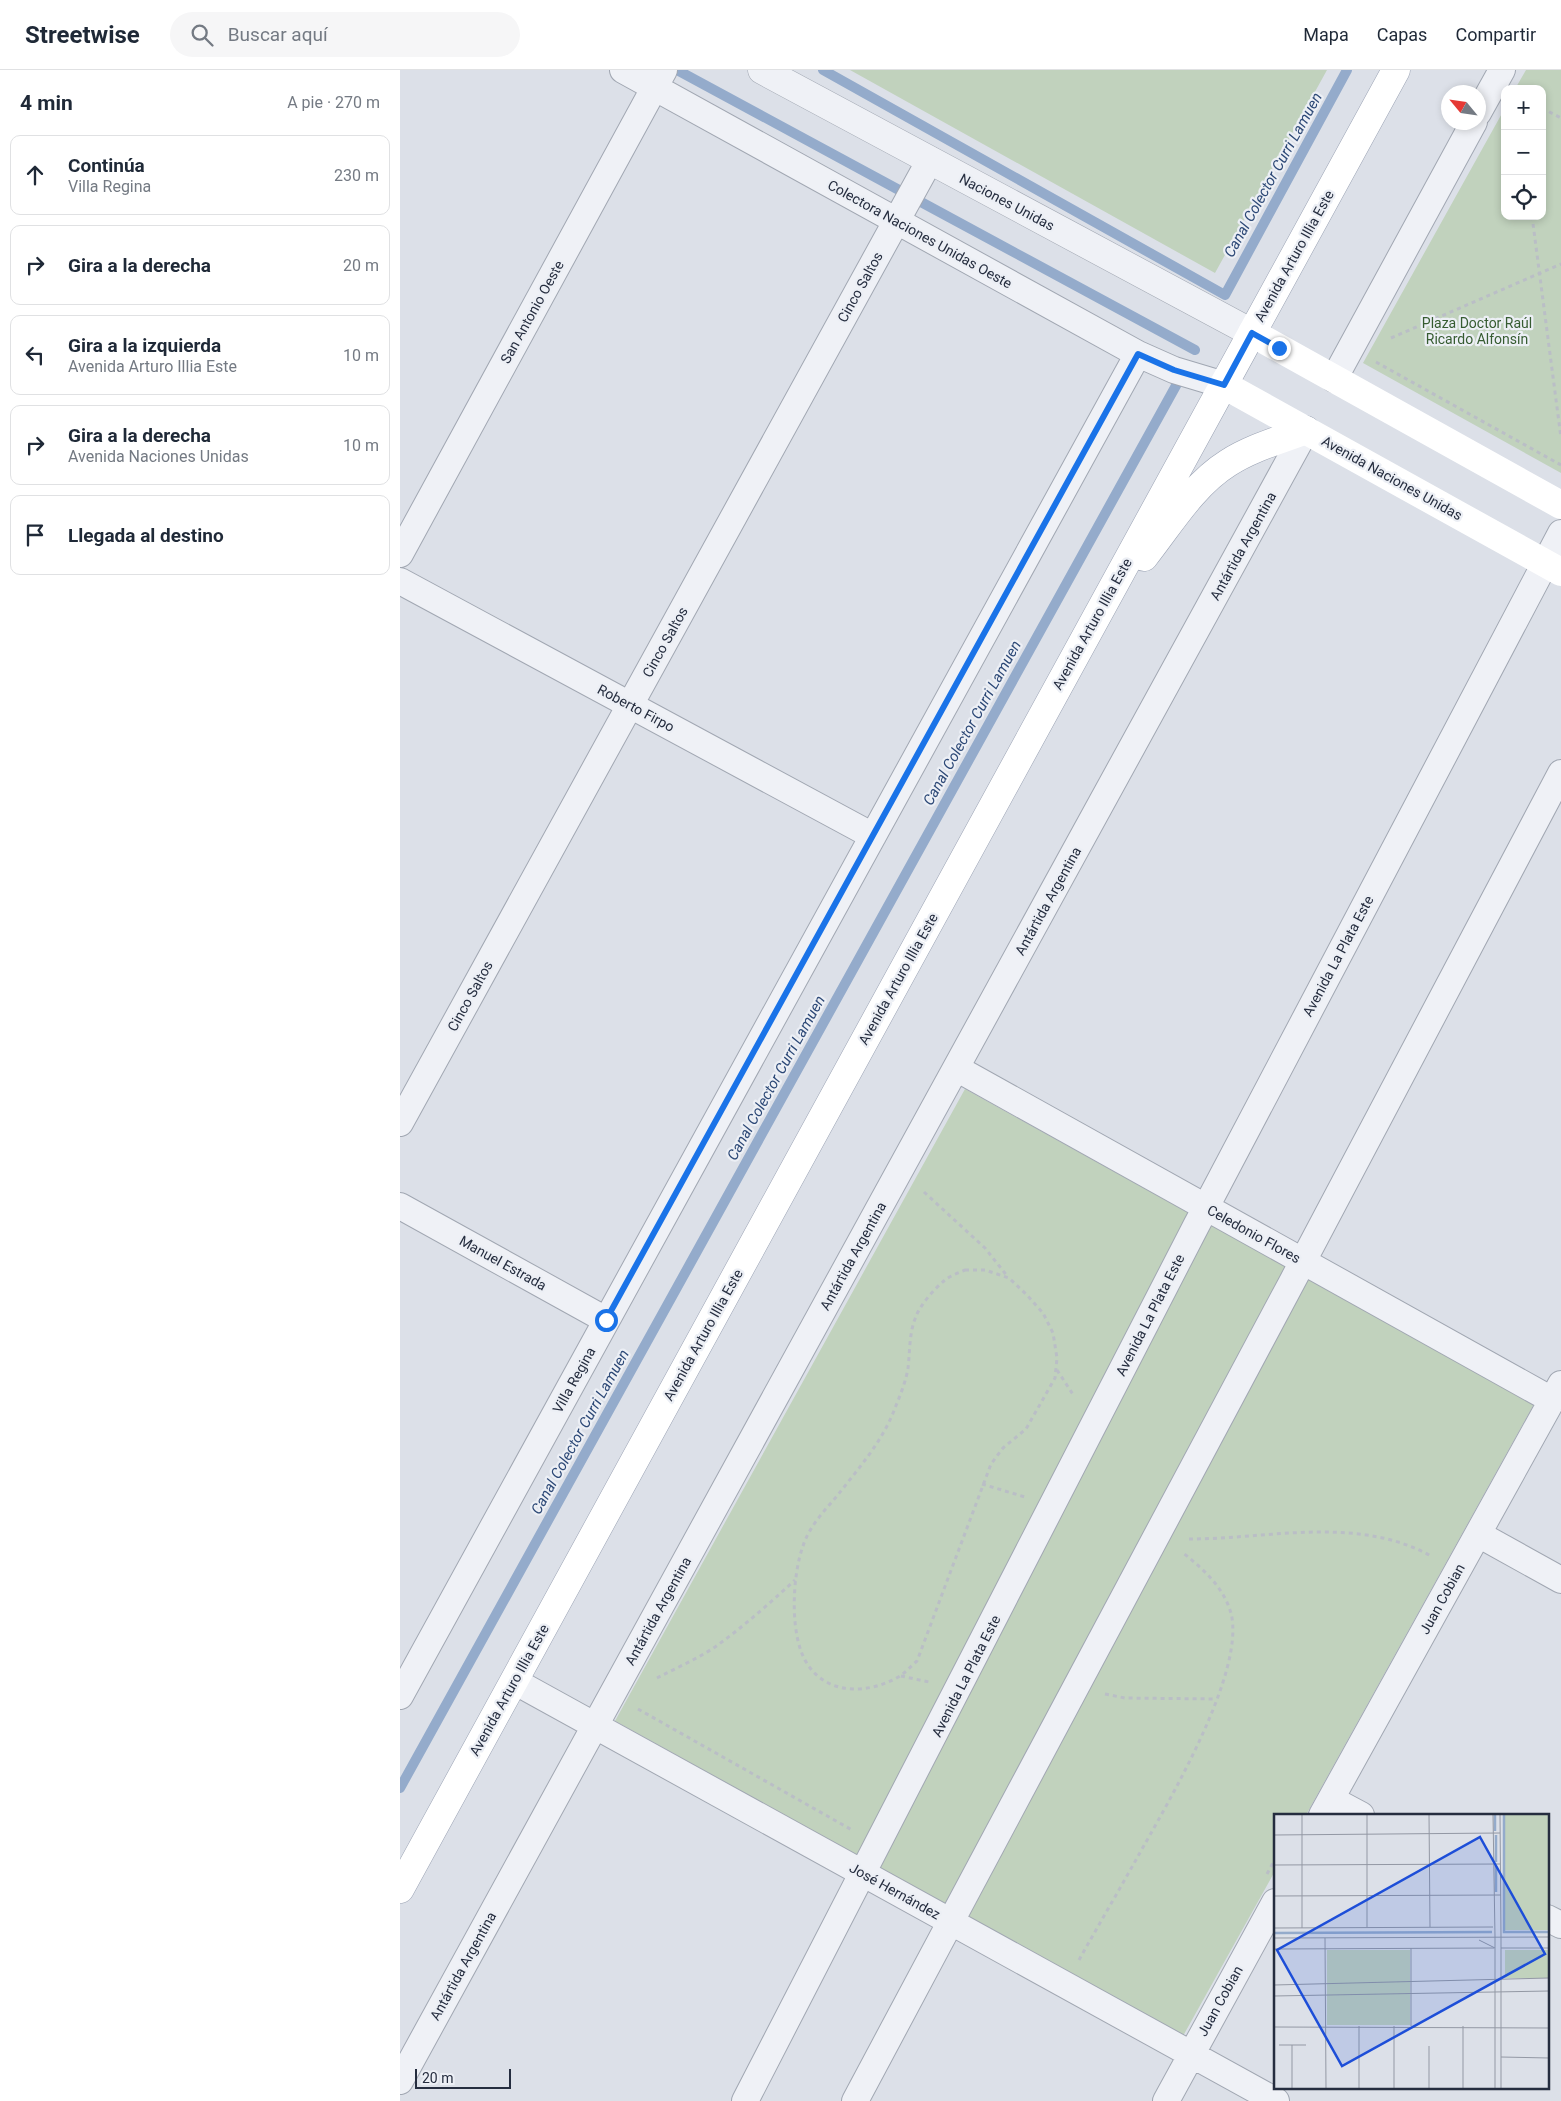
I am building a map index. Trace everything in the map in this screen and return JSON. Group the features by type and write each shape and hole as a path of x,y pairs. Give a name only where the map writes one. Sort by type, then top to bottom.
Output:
{"main road":[{"name":"Avenida Arturo Illia Este","path":"400,1889 1396,70"},
{"path":"1252,333 1561,505"},
{"name":"Avenida Naciones Unidas","path":"1224,385 1553,568"},
{"path":"1093,623 1190,498 1214,472 1244,454 1306,430"}],"street":[{"name":"Colectora Naciones Unidas Oeste","path":"622,70 659,79 896,220 1138,354 1174,370 1224,385"},
{"name":"Naciones Unidas","path":"762,70 1252,333"},
{"path":"1486,99 1502,70"},
{"name":"San Antonio Oeste","path":"400,554 659,79"},
{"path":"1334,379 1470,130"},
{"name":"Cinco Saltos","path":"400,1123 930,160"},
{"name":"Villa Regina","path":"400,1696 1138,354"},
{"name":"Antártida Argentina","path":"400,2081 1306,430"},
{"name":"Avenida La Plata Este","path":"746,2101 1206,1207 1553,568 1561,533"},
{"name":"Roberto Firpo","path":"400,581 872,836"},
{"path":"855,2101 1072,1693 1160,1538 1303,1261 1561,773"},
{"name":"Celedonio Flores","path":"956,1068 1303,1261 1557,1392"},
{"name":"Manuel Estrada","path":"400,1206 606,1320"},
{"name":"Juan Cobian","path":"1327,1807 1557,1392"},
{"path":"1478,1534 1561,1580"},
{"name":"José Hernández","path":"514,1681 1276,2101"},
{"path":"1327,1807 1357,1814"},
{"name":"Juan Cobian","path":"1166,2101 1274,1904"},
{"path":"1548,1918 1561,1925"}],"path":[{"path":"1546,110 1561,118"},
{"path":"1532,220 1561,438"},
{"path":"1390,338 1561,264"},
{"path":"1372,360 1561,465"},
{"path":"928,1184 924,1192 985,1248 1009,1278 1028,1295 1043,1313 1053,1333 1057,1358 1055,1378 1026,1429 1003,1448 991,1464 917,1661 900,1676 886,1683 853,1690 838,1688 822,1679 807,1664 798,1640 793,1607 796,1579 803,1546 817,1520 879,1440 895,1409 908,1371 915,1319 929,1296 946,1280 965,1270 985,1270 1009,1278"},
{"path":"982,1484 1052,1506"},
{"path":"1160,1538 1213,1539 1308,1532 1344,1532 1405,1544 1432,1557"},
{"path":"1077,1963 1180,1783 1226,1674 1233,1636 1231,1614 1224,1594 1207,1573 1160,1538"},
{"path":"658,1671 654,1679 715,1647 765,1607 796,1579"},
{"path":"1072,1693 1094,1692 1125,1698 1216,1699"},
{"path":"642,1701 638,1708 879,1845"},
{"path":"1265,1876 1274,1861"}],"green space":[{"path":"850,70 1327,70 1215,273"},
{"name":"Plaza Doctor Raúl Ricardo Alfonsín","path":"1526,70 1561,70 1561,473 1363,363 1501,115 1501,220 1546,220 1546,85 1517,85"},
{"path":"965,1089 1534,1404 1307,1814 1274,1814 1274,1873 1183,2036 615,1721"}],"waterway":[{"path":"823,70 1225,295 1347,70"},
{"path":"679,71 899,190"},
{"path":"921,202 1195,350"},
{"name":"Canal Colector Curri Lamuen","path":"400,1788 1178,382"}],"route":[{"path":"606,1320 1138,354 1174,370 1224,385 1252,333 1279,348"}]}
